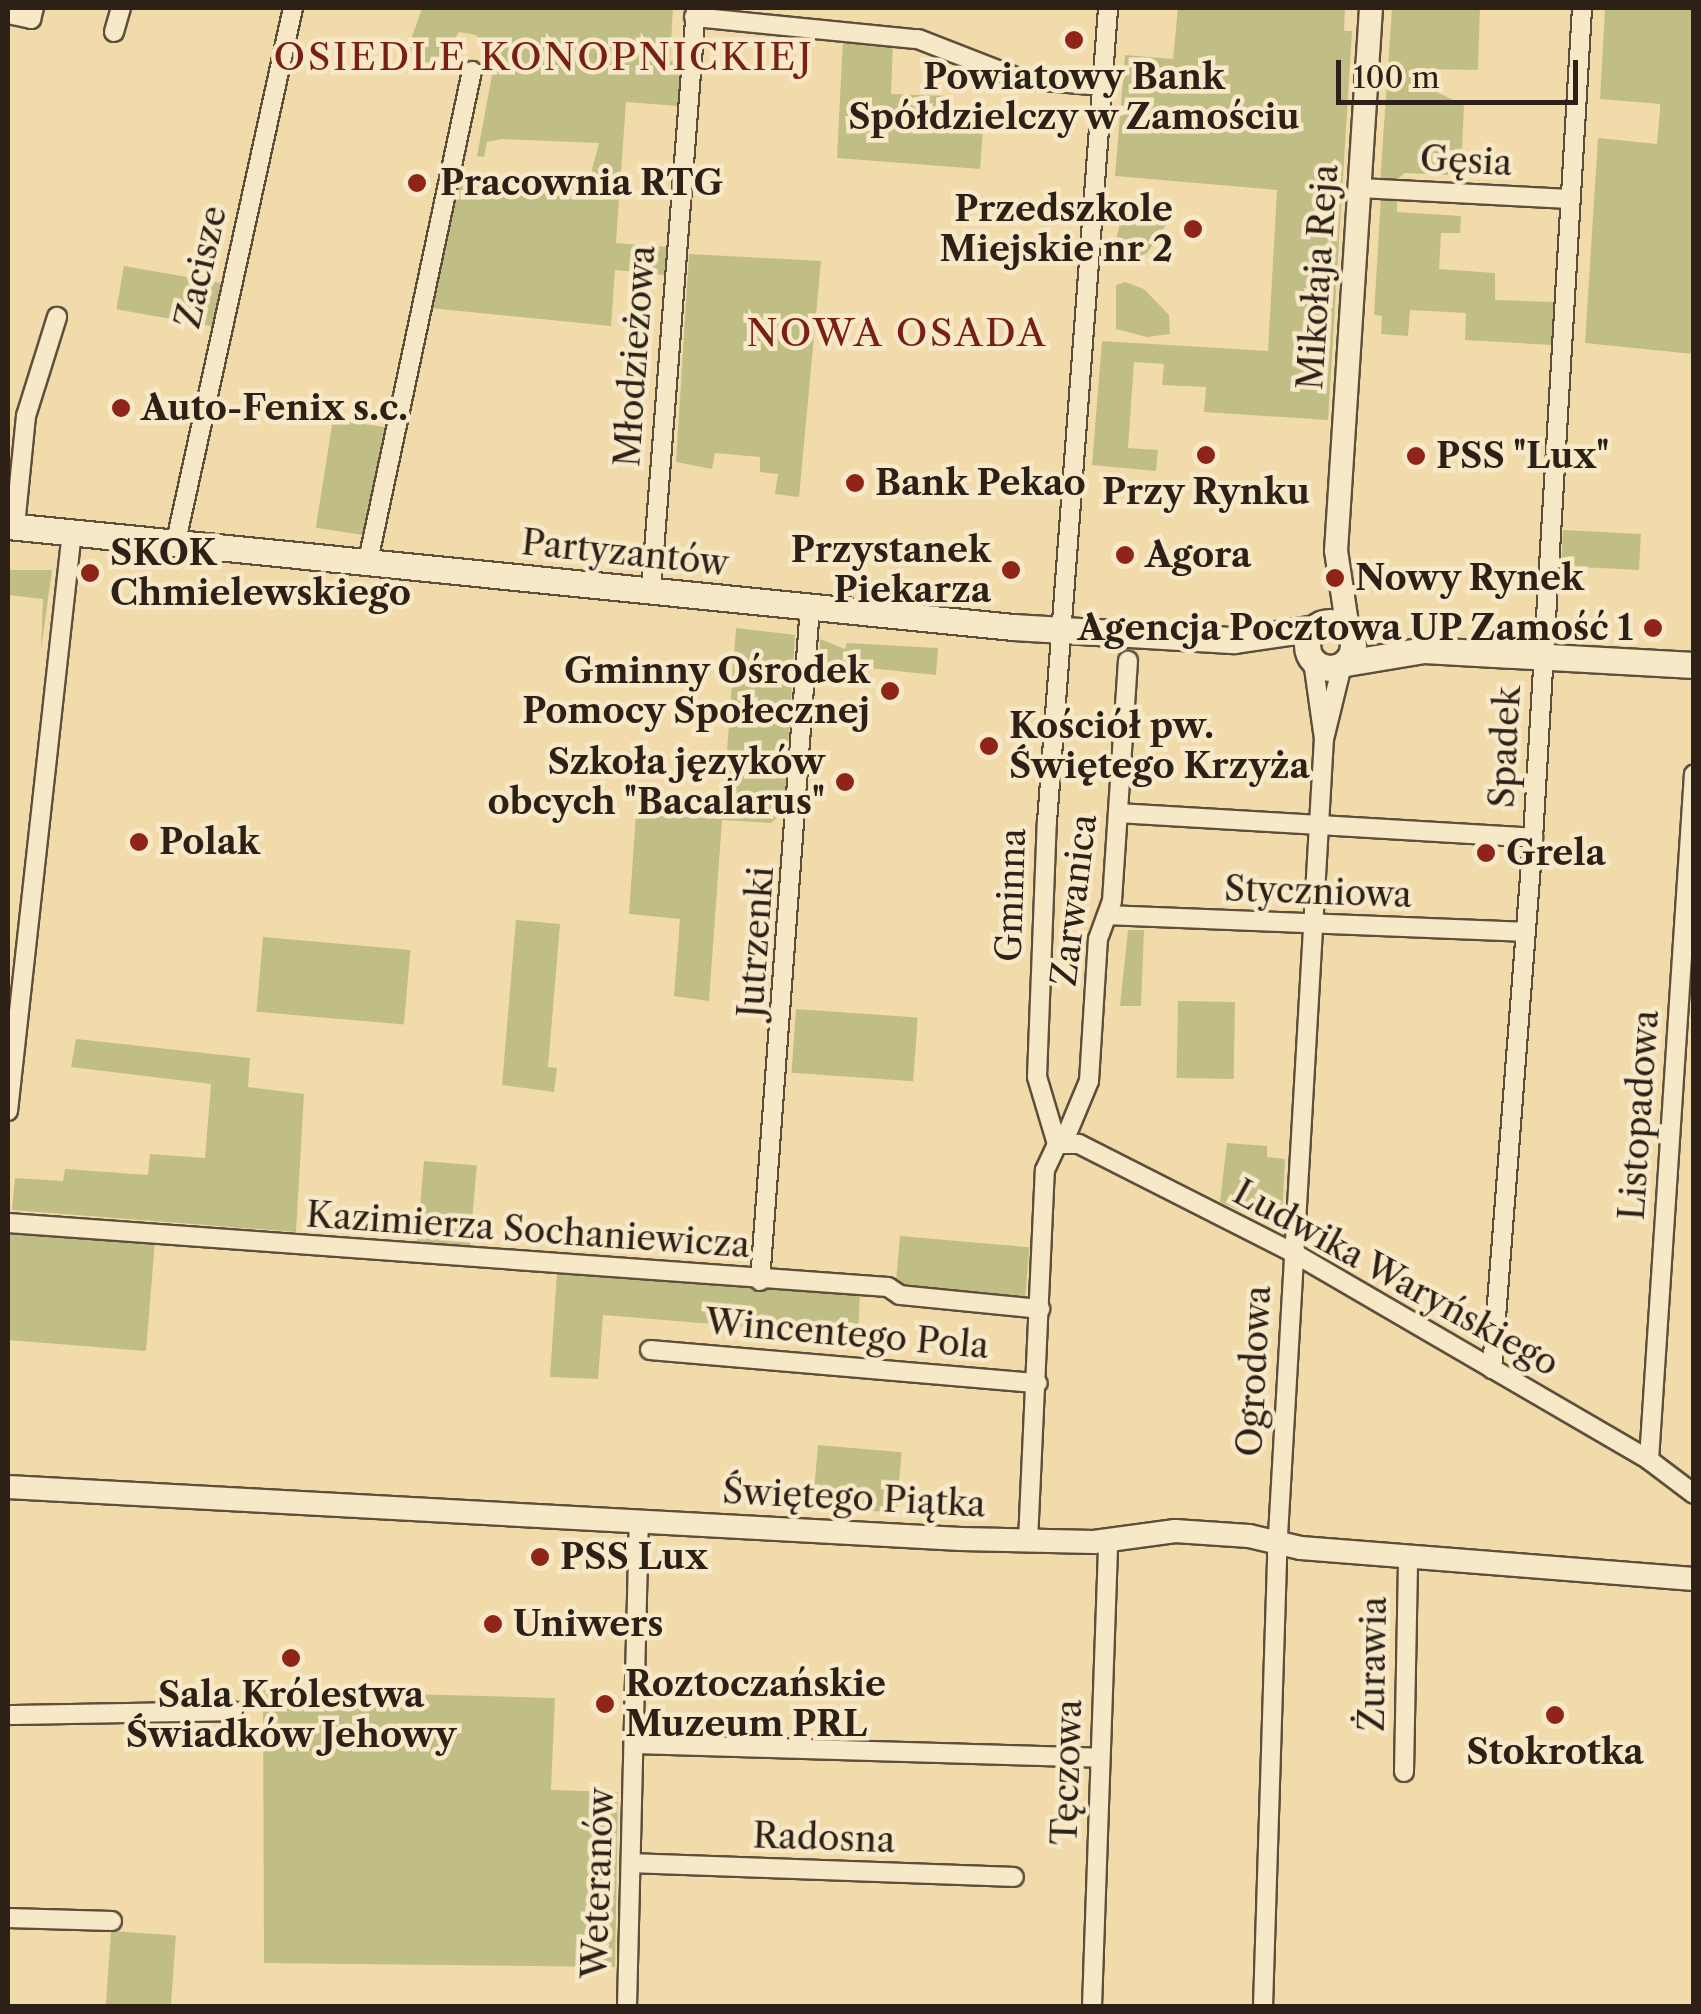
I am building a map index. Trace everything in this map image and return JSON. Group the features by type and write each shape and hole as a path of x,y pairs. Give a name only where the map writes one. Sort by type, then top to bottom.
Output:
{"main road":[{"name":"Partyzantów","path":"10,525 810,607 1235,640 1311,659"},
{"name":"Partyzantów","path":"1235,640 1317,626"},
{"path":"1424,650 1344,664 1311,659 1306,645 1317,626 1424,650 1694,665"},
{"path":"1344,664 1353,649 1349,632"}],"street":[{"path":"8,14 31,19 34,8"},
{"path":"114,32 121,8"},
{"name":"Zacisze","path":"176,541 293,8"},
{"name":"Gminna","path":"1060,1143 1037,1078 1058,629 1108,8"},
{"name":"Mikołaja Reja","path":"1317,626 1336,552 1371,8"},
{"name":"Spadek","path":"1492,1369 1533,838 1582,8"},
{"path":"695,12 916,39 1022,79 1102,86"},
{"name":"Młodzieżowa","path":"651,590 695,12"},
{"path":"368,562 472,71"},
{"name":"Gęsia","path":"1359,188 1570,199"},
{"path":"10,525 26,416 58,317"},
{"path":"8,1111 14,990 72,531"},
{"name":"Mikołaja Reja","path":"1336,552 1349,632"},
{"name":"Jutrzenki","path":"760,1281 810,607"},
{"name":"Ogrodowa","path":"1311,659 1324,739"},
{"name":"Zarwanica","path":"1060,1143 1086,1095 1098,939 1108,914 1118,813 1128,661"},
{"name":"Ogrodowa","path":"1263,2006 1292,1252 1324,739 1344,664"},
{"name":"Listopadowa","path":"1650,1460 1694,774"},
{"path":"1118,813 1533,838"},
{"name":"Styczniowa","path":"1108,914 1526,932"},
{"path":"1028,1541 1045,1170 1060,1143"},
{"name":"Ludwika Waryńskiego","path":"1060,1143 1292,1252 1650,1460 1694,1494"},
{"name":"Kazimierza Sochaniewicza","path":"8,1223 760,1281 888,1287 900,1295 1040,1308"},
{"name":"Wincentego Pola","path":"650,1350 1038,1383"},
{"name":"Świętego Piątka","path":"8,1487 1028,1541 1108,1540 1157,1530 1408,1557 1694,1579"},
{"name":"Weteranów","path":"627,2006 639,1522"},
{"name":"Tęczowa","path":"1092,2006 1108,1540"},
{"name":"Żurawia","path":"1404,1772 1408,1557"},
{"path":"8,1715 233,1711"},
{"path":"635,1744 1100,1758"},
{"name":"Radosna","path":"631,1863 1014,1877"},
{"path":"8,1918 112,1921"}],"shaded area":[{"path":"422,8 673,8 670,61 683,63 678,106 626,102 616,243 667,247 664,275 615,270 611,326 430,308 461,175 587,188 599,143 501,139 487,142 484,157 477,156 495,59 476,35 459,32 437,65 405,57"},
{"path":"1178,8 1345,8 1344,31 1352,31 1328,420 1204,412 1206,387 1162,385 1164,364 1134,362 1128,448 1158,450 1156,471 1092,465 1102,341 1268,351 1277,190 1115,176 1125,55 1173,59"},
{"path":"1392,8 1480,8 1478,70 1424,69 1417,83 1464,105 1462,151 1449,150 1448,175 1405,173 1392,184 1380,183"},
{"path":"1605,8 1693,8 1693,354 1585,343 1598,138 1657,144 1660,110 1660,104 1600,99"},
{"path":"843,39 893,43 891,94 950,96 949,114 964,115 963,129 983,130 980,169 837,158"},
{"path":"1381,197 1397,198 1397,212 1461,216 1460,233 1441,233 1439,269 1495,273 1495,300 1555,302 1552,345 1465,340 1466,313 1410,310 1408,336 1381,334 1382,316 1374,315"},
{"path":"1124,206 1161,207 1172,216 1147,253 1123,262 1113,253"},
{"path":"689,254 821,261 799,497 775,494 778,474 760,472 760,457 715,453 712,469 676,462"},
{"path":"124,266 222,283 215,327 116,309"},
{"path":"1125,282 1144,289 1169,315 1170,334 1147,337 1116,329 1116,285"},
{"path":"333,419 386,427 369,536 316,528"},
{"path":"1563,530 1641,534 1639,570 1561,566"},
{"path":"8,570 52,570 41,650 43,599 8,595"},
{"path":"736,628 795,635 784,812 771,823 722,820 709,1001 674,996 680,919 629,914 636,814 722,819"},
{"path":"820,639 845,649 847,643 938,648 936,675 819,663"},
{"path":"516,920 560,924 548,1067 557,1068 554,1092 502,1085"},
{"path":"1128,930 1144,930 1141,1006 1120,1006"},
{"path":"263,937 410,950 404,1025 256,1012"},
{"path":"1178,1001 1235,1002 1234,1079 1177,1078"},
{"path":"796,1009 918,1018 913,1081 792,1073"},
{"path":"76,1039 250,1058 248,1087 304,1094 296,1232 12,1210 15,1178 63,1181 65,1169 148,1175 150,1154 205,1158 211,1084 71,1067"},
{"path":"1227,1143 1267,1146 1267,1157 1285,1159 1282,1220 1274,1225 1220,1202"},
{"path":"424,1161 477,1166 470,1246 417,1242"},
{"path":"14,1230 155,1241 146,1351 8,1340 8,1236"},
{"path":"900,1236 1030,1247 1025,1300 895,1289"},
{"path":"557,1272 860,1291 858,1336 603,1315 598,1379 550,1377"},
{"path":"818,1445 902,1452 896,1513 813,1506"},
{"path":"263,1690 555,1698 551,1790 618,1792 615,1967 264,1963"},
{"path":"111,1931 176,1936 171,2006 106,2006"}],"place":[{"name":"Powiatowy Bank Spółdzielczy w Zamościu","path":"1074,40"},
{"name":"Pracownia RTG","path":"417,183"},
{"name":"Przedszkole Miejskie nr 2","path":"1193,229"},
{"name":"Auto-Fenix s.c.","path":"121,408"},
{"name":"Przy Rynku","path":"1206,455"},
{"name":"PSS \"Lux\"","path":"1416,456"},
{"name":"Bank Pekao","path":"855,483"},
{"name":"Agora","path":"1125,555"},
{"name":"Przystanek Piekarza","path":"1011,570"},
{"name":"SKOK Chmielewskiego","path":"90,573"},
{"name":"Nowy Rynek","path":"1335,578"},
{"name":"Agencja Pocztowa UP Zamość 1","path":"1653,628"},
{"name":"Gminny Ośrodek Pomocy Społecznej","path":"890,691"},
{"name":"Kościół pw. Świętego Krzyża","path":"989,746"},
{"name":"Szkoła języków obcych \"Bacalarus\"","path":"845,782"},
{"name":"Polak","path":"139,842"},
{"name":"Grela","path":"1486,853"},
{"name":"PSS Lux","path":"540,1557"},
{"name":"Uniwers","path":"493,1624"},
{"name":"Sala Królestwa Świadków Jehowy","path":"291,1658"},
{"name":"Roztoczańskie Muzeum PRL","path":"605,1704"},
{"name":"Stokrotka","path":"1555,1715"}],"district":[{"name":"OSIEDLE KONOPNICKIEJ","path":"544,57"},
{"name":"NOWA OSADA","path":"897,333"}]}
